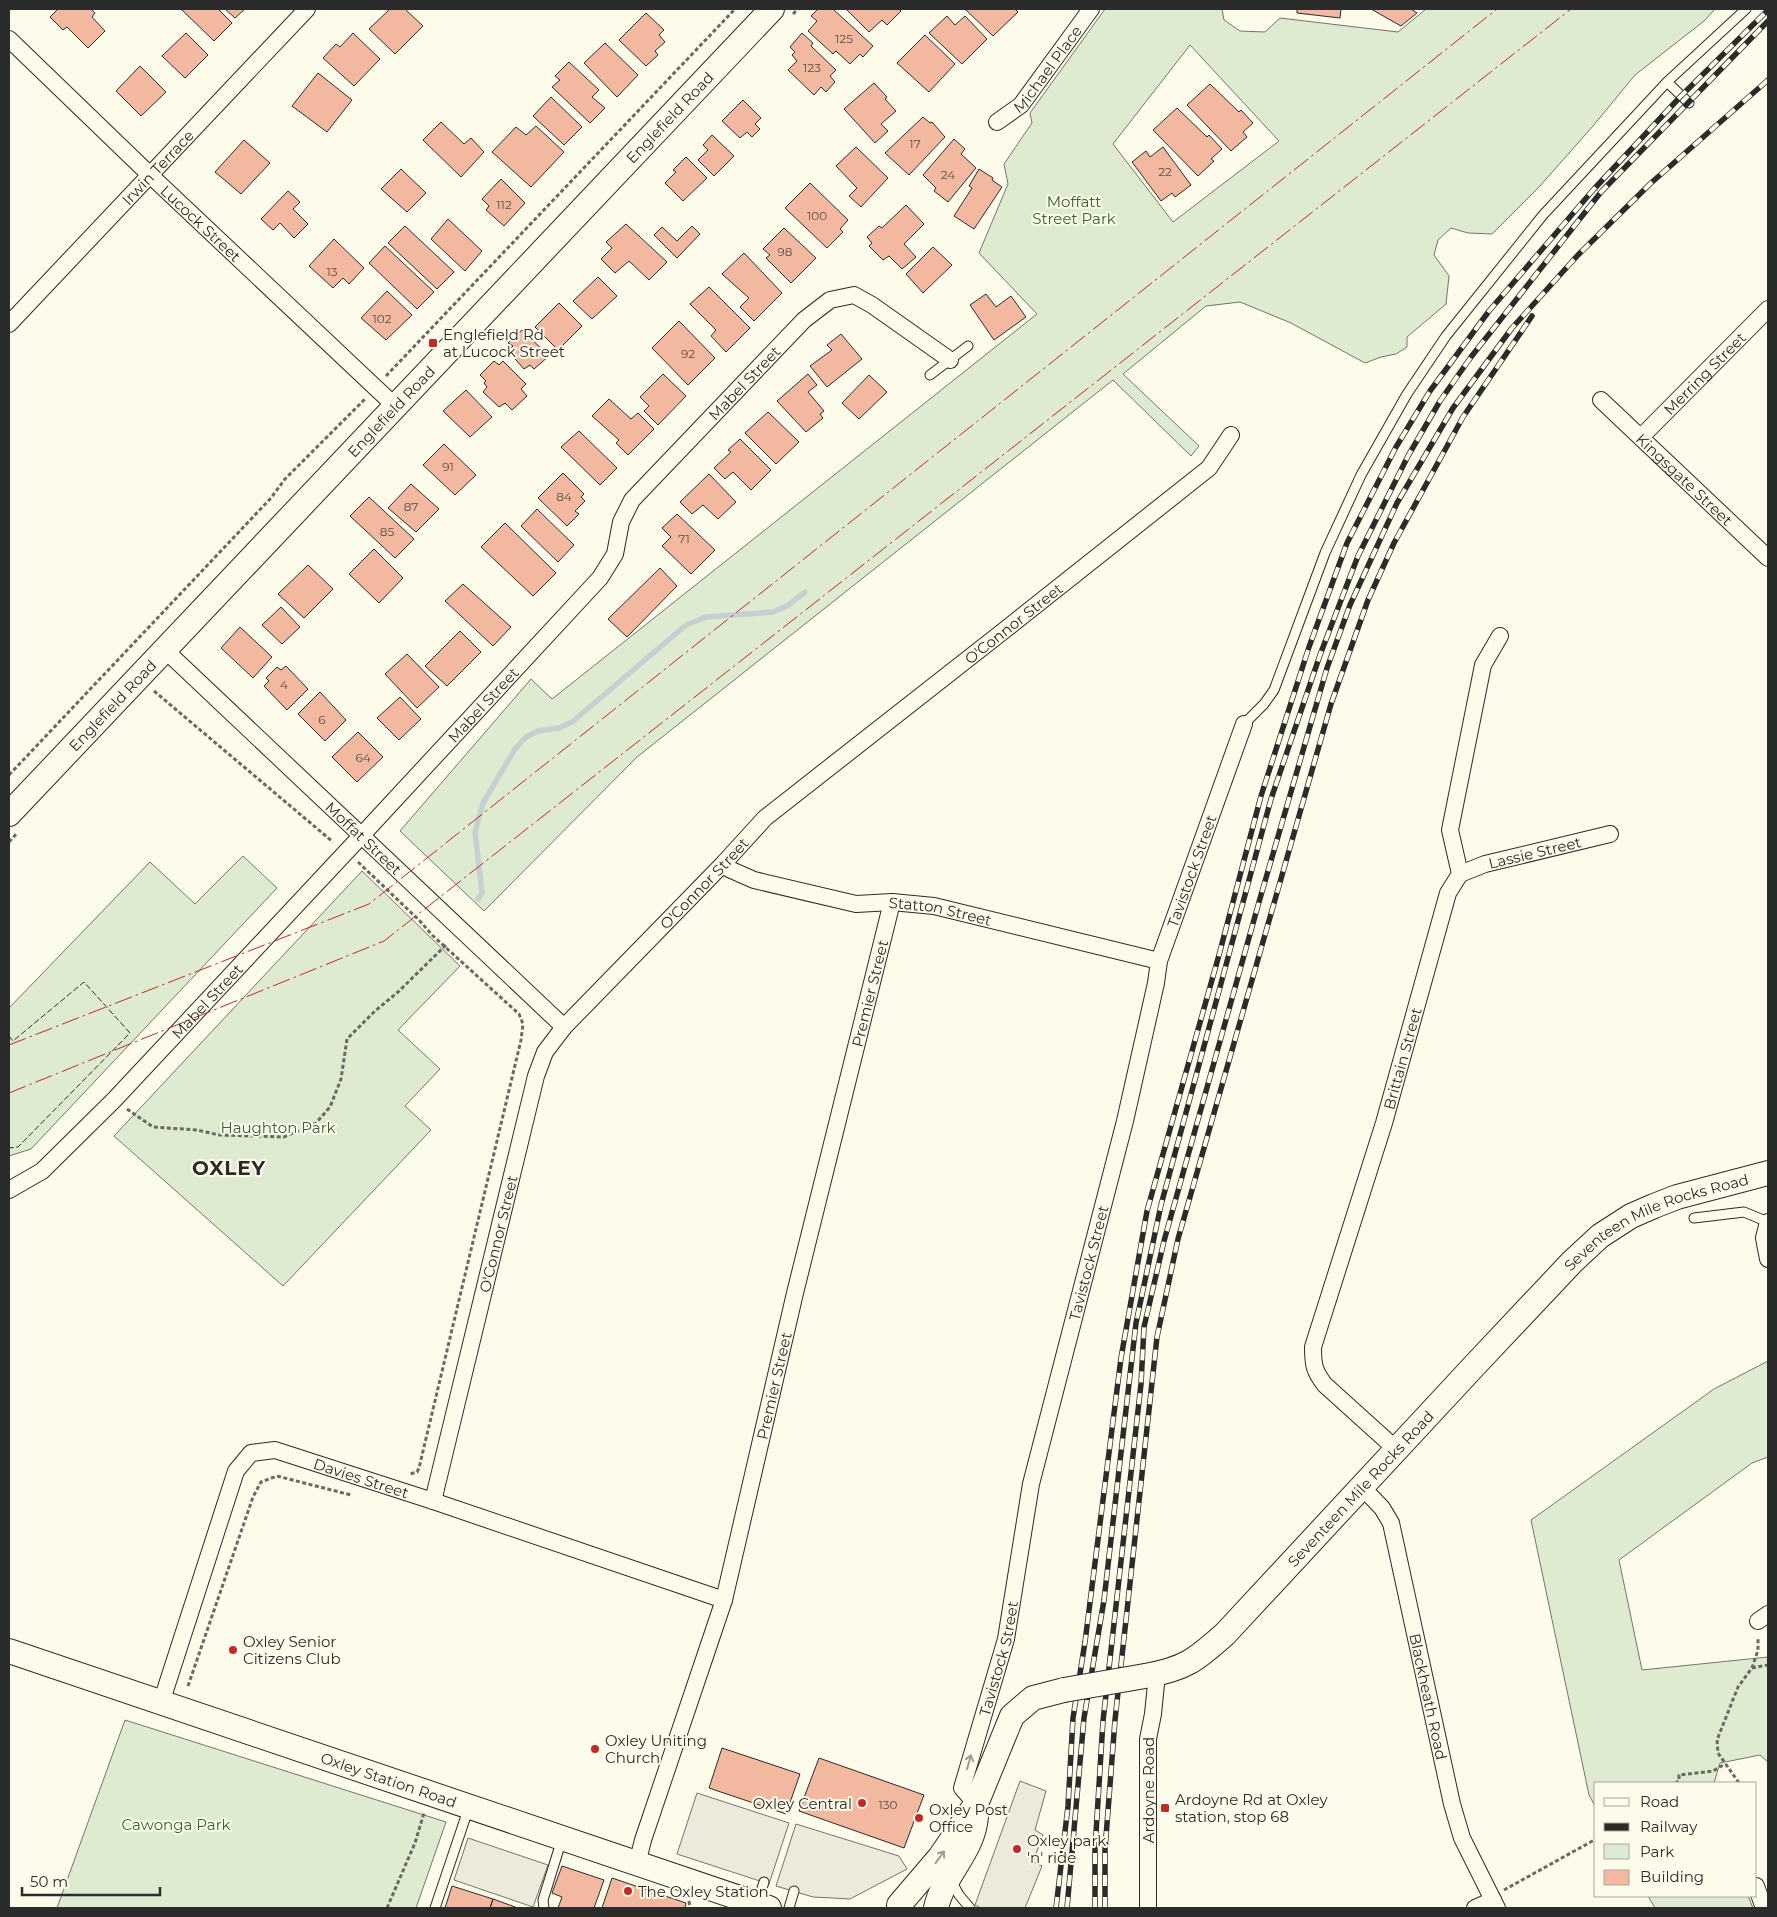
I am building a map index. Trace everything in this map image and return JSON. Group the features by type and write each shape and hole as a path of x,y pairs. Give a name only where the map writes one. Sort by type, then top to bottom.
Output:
{"main road":[{"name":"Englefield Road","path":"9,814 772,9"},
{"name":"Seventeen Mile Rocks Road","path":"895,1907 940,1857 976,1804 1012,1716 1033,1698 1064,1690 1151,1675 1179,1668 1200,1656 1225,1634 1572,1262 1600,1236 1631,1216 1677,1197 1768,1173"},
{"name":"Oxley Station Road","path":"9,1651 637,1864 763,1898"},
{"name":"Seventeen Mile Rocks Road","path":"936,1908 941,1891 965,1852 975,1827 976,1804"},
{"path":"895,1907 909,1903 924,1908"}],"street":[{"name":"Irwin Terrace","path":"9,324 307,9"},
{"name":"Michael Place","path":"997,122 1021,105 1091,9"},
{"name":"Lucock Street","path":"9,39 395,406"},
{"name":"Mabel Street","path":"9,1190 42,1171 114,1100 362,836 600,578 615,554 621,522 632,500 804,320 830,300 854,295 872,305 950,360"},
{"name":"Merring Street","path":"1641,437 1768,309"},
{"name":"Kingsgate Street","path":"1601,400 1768,558"},
{"name":"O'Connor Street","path":"433,1501 536,1076 545,1052 564,1027 724,862 764,818 1209,468 1231,435"},
{"path":"1460,874 1450,830 1483,665 1500,636"},
{"name":"Moffat Street","path":"164,649 564,1027"},
{"name":"Tavistock Street","path":"976,1804 962,1788 1006,1639 1031,1484 1125,1120 1156,983 1159,960 1244,724"},
{"name":"Lassie Street","path":"1460,874 1485,864 1610,834"},
{"name":"Statton Street","path":"724,862 730,869 754,880 856,904 892,902 934,906 1159,960"},
{"name":"Brittain Street","path":"1397,1450 1317,1375 1313,1365 1313,1347 1384,1123 1448,893 1460,874"},
{"name":"Premier Street","path":"637,1864 646,1831 724,1600 797,1284 892,902"},
{"path":"1768,1222 1764,1238 1768,1259"},
{"name":"Davies Street","path":"161,1703 236,1472 251,1452 276,1450 401,1490 724,1600"},
{"name":"Blackheath Road","path":"1362,1487 1382,1508 1391,1523 1452,1804 1462,1838 1496,1900"},
{"name":"Ardoyne Road","path":"1148,1908 1148,1739 1153,1714 1151,1675"},
{"path":"1757,1889 1764,1908"},
{"path":"1475,1908 1496,1900"}],"lane":[{"path":"1244,724 1264,704 1274,690 1325,554 1361,475 1407,394 1446,336 1543,215 1667,82 1746,9"},
{"path":"1667,82 1688,103"},
{"path":"930,375 968,346"},
{"name":"Seventeen Mile Rocks Road","path":"1694,1218 1744,1212 1768,1222"},
{"path":"435,1908 469,1807"},
{"path":"544,1908 543,1900 562,1838"},
{"path":"949,1878 959,1895 970,1908"},
{"path":"789,1908 794,1891"}],"path":[{"path":"154,691 364,866 445,946 519,1014 523,1024 521,1040 420,1468 414,1474 407,1474 401,1490"},
{"path":"114,1100 153,1127 197,1130 220,1135 284,1137 316,1123 330,1107 341,1079 347,1039 461,931"},
{"path":"188,1686 252,1497 261,1482 277,1476 358,1497"},
{"path":"1738,1782 1718,1753 1717,1740 1738,1687 1752,1668 1758,1650 1763,1617"},
{"path":"1752,1668 1768,1664"},
{"path":"1677,1782 1679,1781 1679,1776 1712,1771 1725,1764"},
{"path":"387,1908 415,1843 426,1810"},
{"path":"1496,1900 1594,1840"}],"green space":[{"name":"Moffatt Street Park","path":"1105,9 1222,9 1224,20 1240,31 1265,32 1280,18 1398,32 1426,9 1715,9 1704,21 1635,75 1539,187 1492,234 1468,233 1451,228 1438,240 1434,255 1449,276 1446,304 1407,337 1407,347 1396,354 1365,363 1291,323 1240,302 1206,306 1123,374 1199,446 1191,456 1113,380 637,757 484,911 400,831 531,679 552,699 1037,314 979,253 1008,184 1004,164 1032,123 1030,113","holes":["1190,45 1279,141 1173,222 1113,144"]},
{"path":"243,856 277,888 31,1149 9,1156 9,1008 150,862 195,904"},
{"name":"Haughton Park","path":"362,871 460,966 398,1030 440,1069 405,1106 431,1130 283,1286 114,1136"},
{"path":"1768,1361 1768,1457 1752,1463 1619,1560 1642,1670 1768,1657 1768,1762 1760,1755 1720,1763 1714,1782 1594,1782 1594,1804 1589,1795 1531,1520 1714,1389"},
{"name":"Cawonga Park","path":"125,1720 446,1822 416,1908 57,1908"},
{"path":"1649,1897 1748,1897 1753,1908 1655,1908"}],"shaded area":[{"name":"Oxley park 'n' ride","path":"1020,1781 1046,1791 1035,1830 1043,1835 1033,1862 1042,1866 1025,1908 981,1908 975,1905"},
{"path":"697,1793 789,1823 769,1884 677,1854"},
{"path":"796,1824 899,1856 907,1869 850,1899 813,1897 776,1886"},
{"path":"468,1838 548,1865 533,1907 454,1880"}],"building":[{"path":"58,9 91,9 95,13 92,17 105,31 88,48 67,27 63,30 50,17"},
{"path":"181,9 218,9 232,23 214,41"},
{"path":"225,9 245,9 235,18"},
{"path":"390,9 405,9 423,26 395,54 369,29"},
{"path":"818,9 833,9 873,46 863,57 860,54 850,64 836,51 833,54 808,31 817,21 811,16"},
{"path":"846,9 899,9 901,11 887,25 882,20 869,32"},
{"path":"965,9 1015,9 1018,12 993,36"},
{"path":"1297,9 1341,9 1340,18 1297,13"},
{"path":"1371,9 1411,9 1417,13 1401,26"},
{"path":"646,13 664,30 659,35 665,42 655,51 658,55 646,66 619,40"},
{"path":"947,16 955,25 965,16 987,39 962,64 929,33"},
{"path":"186,33 208,55 185,78 162,56"},
{"path":"353,33 380,59 354,86 323,58 336,44 340,47"},
{"path":"802,33 813,43 811,46 836,70 830,76 835,82 826,92 821,87 814,95 788,70 797,61 792,55 795,52 790,47"},
{"path":"925,35 955,64 929,92 897,63"},
{"path":"605,43 638,75 617,97 584,63"},
{"path":"569,62 599,90 592,97 605,108 590,123 552,87 560,80 555,76"},
{"path":"140,66 166,92 141,116 116,91"},
{"path":"318,73 352,100 327,132 292,106"},
{"path":"874,83 887,97 885,99 896,111 881,124 888,131 875,143 844,109"},
{"path":"1210,84 1239,112 1241,110 1253,123 1243,132 1247,137 1231,151 1187,105"},
{"path":"551,97 582,127 564,145 533,116"},
{"path":"743,100 761,118 755,124 760,129 752,137 747,132 740,138 722,121"},
{"path":"1177,108 1207,137 1209,135 1222,149 1211,159 1214,161 1198,176 1153,130"},
{"path":"923,117 930,123 932,122 945,137 909,175 885,153"},
{"path":"441,122 464,144 471,138 484,152 461,177 423,140"},
{"path":"536,126 564,152 531,187 492,152 516,127 526,135"},
{"path":"712,135 734,156 714,176 698,160 708,150 703,145"},
{"path":"954,139 965,149 961,154 976,168 948,202 934,191 936,188 923,175"},
{"path":"244,140 270,163 241,194 215,172"},
{"path":"856,147 888,178 861,207 849,196 857,188 836,166"},
{"path":"1163,147 1191,185 1175,197 1172,193 1161,201 1132,162 1146,151 1150,157"},
{"path":"686,157 707,178 683,201 665,183 676,172 673,170"},
{"path":"401,169 426,193 407,212 381,189"},
{"path":"979,169 993,178 992,180 1002,187 974,229 954,216 972,188 969,186"},
{"path":"501,179 525,203 504,226 486,210 489,206 482,199"},
{"path":"810,183 848,220 840,229 843,232 827,248 785,208"},
{"path":"288,191 300,202 293,209 308,224 294,238 280,223 273,230 261,219"},
{"path":"906,205 924,224 904,244 916,257 902,269 889,256 883,260 869,246 872,243 867,237 879,226 882,228"},
{"path":"448,219 482,251 465,271 431,239"},
{"path":"626,224 667,262 649,280 629,261 615,273 601,259 612,248 606,242"},
{"path":"405,226 454,272 437,289 388,243"},
{"path":"692,226 700,234 677,258 654,235 662,227 677,241"},
{"path":"784,228 816,258 791,283 766,258 770,255 763,249"},
{"path":"334,239 364,268 349,284 343,278 333,288 309,266"},
{"path":"385,246 434,292 417,309 369,263"},
{"path":"933,247 952,265 923,293 906,274"},
{"path":"744,253 782,293 754,321 740,307 749,298 722,274"},
{"path":"598,277 617,296 592,319 573,301"},
{"path":"709,287 750,328 726,352 711,336 716,330 690,304"},
{"path":"387,291 412,315 386,340 361,318"},
{"path":"986,294 996,307 1011,296 1026,317 994,340 970,305"},
{"path":"559,303 582,326 558,350 535,327"},
{"path":"679,321 715,358 688,385 652,348"},
{"path":"522,330 549,356 534,369 530,365 524,369 508,351 513,346 508,343"},
{"path":"841,334 862,359 827,387 810,366 832,350 827,345"},
{"path":"494,361 499,365 503,361 526,384 521,389 527,396 512,410 505,403 499,407 483,392 487,387 484,383 486,381 480,375"},
{"path":"663,374 686,396 658,425 644,411 649,406 640,397"},
{"path":"808,374 817,385 808,392 824,411 820,414 823,418 806,432 777,401"},
{"path":"869,375 887,392 859,419 842,403"},
{"path":"466,390 492,417 470,437 443,411"},
{"path":"609,399 631,419 638,413 654,429 628,455 616,443 619,440 592,416"},
{"path":"768,412 799,442 776,464 745,433"},
{"path":"579,431 617,468 600,485 561,447"},
{"path":"740,439 771,470 751,490 733,472 725,479 714,468 731,452 728,450"},
{"path":"444,444 476,475 455,495 423,465"},
{"path":"563,473 584,494 581,497 585,501 575,511 579,514 567,526 538,498"},
{"path":"709,474 736,502 718,519 703,505 692,514 680,502"},
{"path":"411,484 439,509 416,532 388,508"},
{"path":"369,497 414,539 395,558 350,516"},
{"path":"537,509 574,545 558,562 521,526"},
{"path":"677,514 715,550 691,574 662,546 671,537 662,528"},
{"path":"505,523 556,573 533,596 481,547"},
{"path":"374,549 403,578 379,603 349,574"},
{"path":"308,565 333,589 304,618 278,594"},
{"path":"660,568 677,586 627,637 608,619"},
{"path":"463,584 511,627 493,646 445,601"},
{"path":"281,607 300,627 282,644 262,625"},
{"path":"240,627 272,657 253,678 221,648"},
{"path":"460,631 481,652 447,686 425,666"},
{"path":"407,654 439,687 417,708 385,674"},
{"path":"286,666 308,689 287,710 264,686 269,681 266,678 277,667 281,670"},
{"path":"320,692 346,720 325,741 298,714"},
{"path":"400,697 421,719 399,740 377,718"},
{"path":"358,732 383,757 357,782 332,757"},
{"path":"722,1748 800,1774 786,1814 709,1788"},
{"name":"Oxley Central","path":"819,1758 924,1795 904,1848 799,1811"},
{"path":"562,1866 604,1880 594,1908 558,1908 562,1897 552,1893"},
{"name":"The Oxley Station","path":"612,1878 686,1903 685,1908 602,1908"},
{"path":"452,1886 493,1899 490,1908 445,1908"},
{"path":"493,1899 518,1908 490,1908"}],"waterway":[{"path":"478,899 482,893 475,832 483,803 515,749 526,737 538,731 559,728 572,722 686,625 706,617 773,612 787,606 805,592"}],"railway":[{"path":"1056,1908 1068,1806 1073,1718 1085,1642 1121,1358 1147,1211 1219,955 1261,796 1309,647 1347,543 1396,447 1430,391 1489,311 1594,189 1681,96 1768,10"},
{"path":"1067,1908 1084,1718 1104,1600 1136,1323 1161,1205 1271,799 1320,655 1358,556 1408,456 1440,401 1471,357 1601,192 1768,21"},
{"path":"1095,1908 1095,1849 1103,1721 1141,1384 1144,1327 1164,1241 1259,902 1327,668 1350,605 1397,503 1453,408 1512,328 1578,255 1651,183 1768,80"},
{"path":"1105,1908 1105,1850 1115,1720 1157,1337 1178,1239 1331,704 1368,600 1394,543 1463,417 1532,316"}],"fence":[{"path":"9,1036 13,1041 84,982 130,1033 18,1147 9,1148"}],"power":[{"path":"9,1045 369,904 1497,9"},
{"path":"9,1093 384,941 1571,9"}],"place":[{"name":"Englefield Rd at Lucock Street","path":"433,343"},
{"name":"Oxley Senior Citizens Club","path":"233,1650"},
{"name":"Oxley Uniting Church","path":"595,1749"},
{"name":"Oxley Central","path":"862,1803"},
{"name":"Ardoyne Rd at Oxley station, stop 68","path":"1165,1808"},
{"name":"Oxley Post Office","path":"919,1818"},
{"name":"Oxley park 'n' ride","path":"1017,1849"},
{"name":"The Oxley Station","path":"628,1891"}],"district":[{"name":"OXLEY","path":"229,1168"}]}
